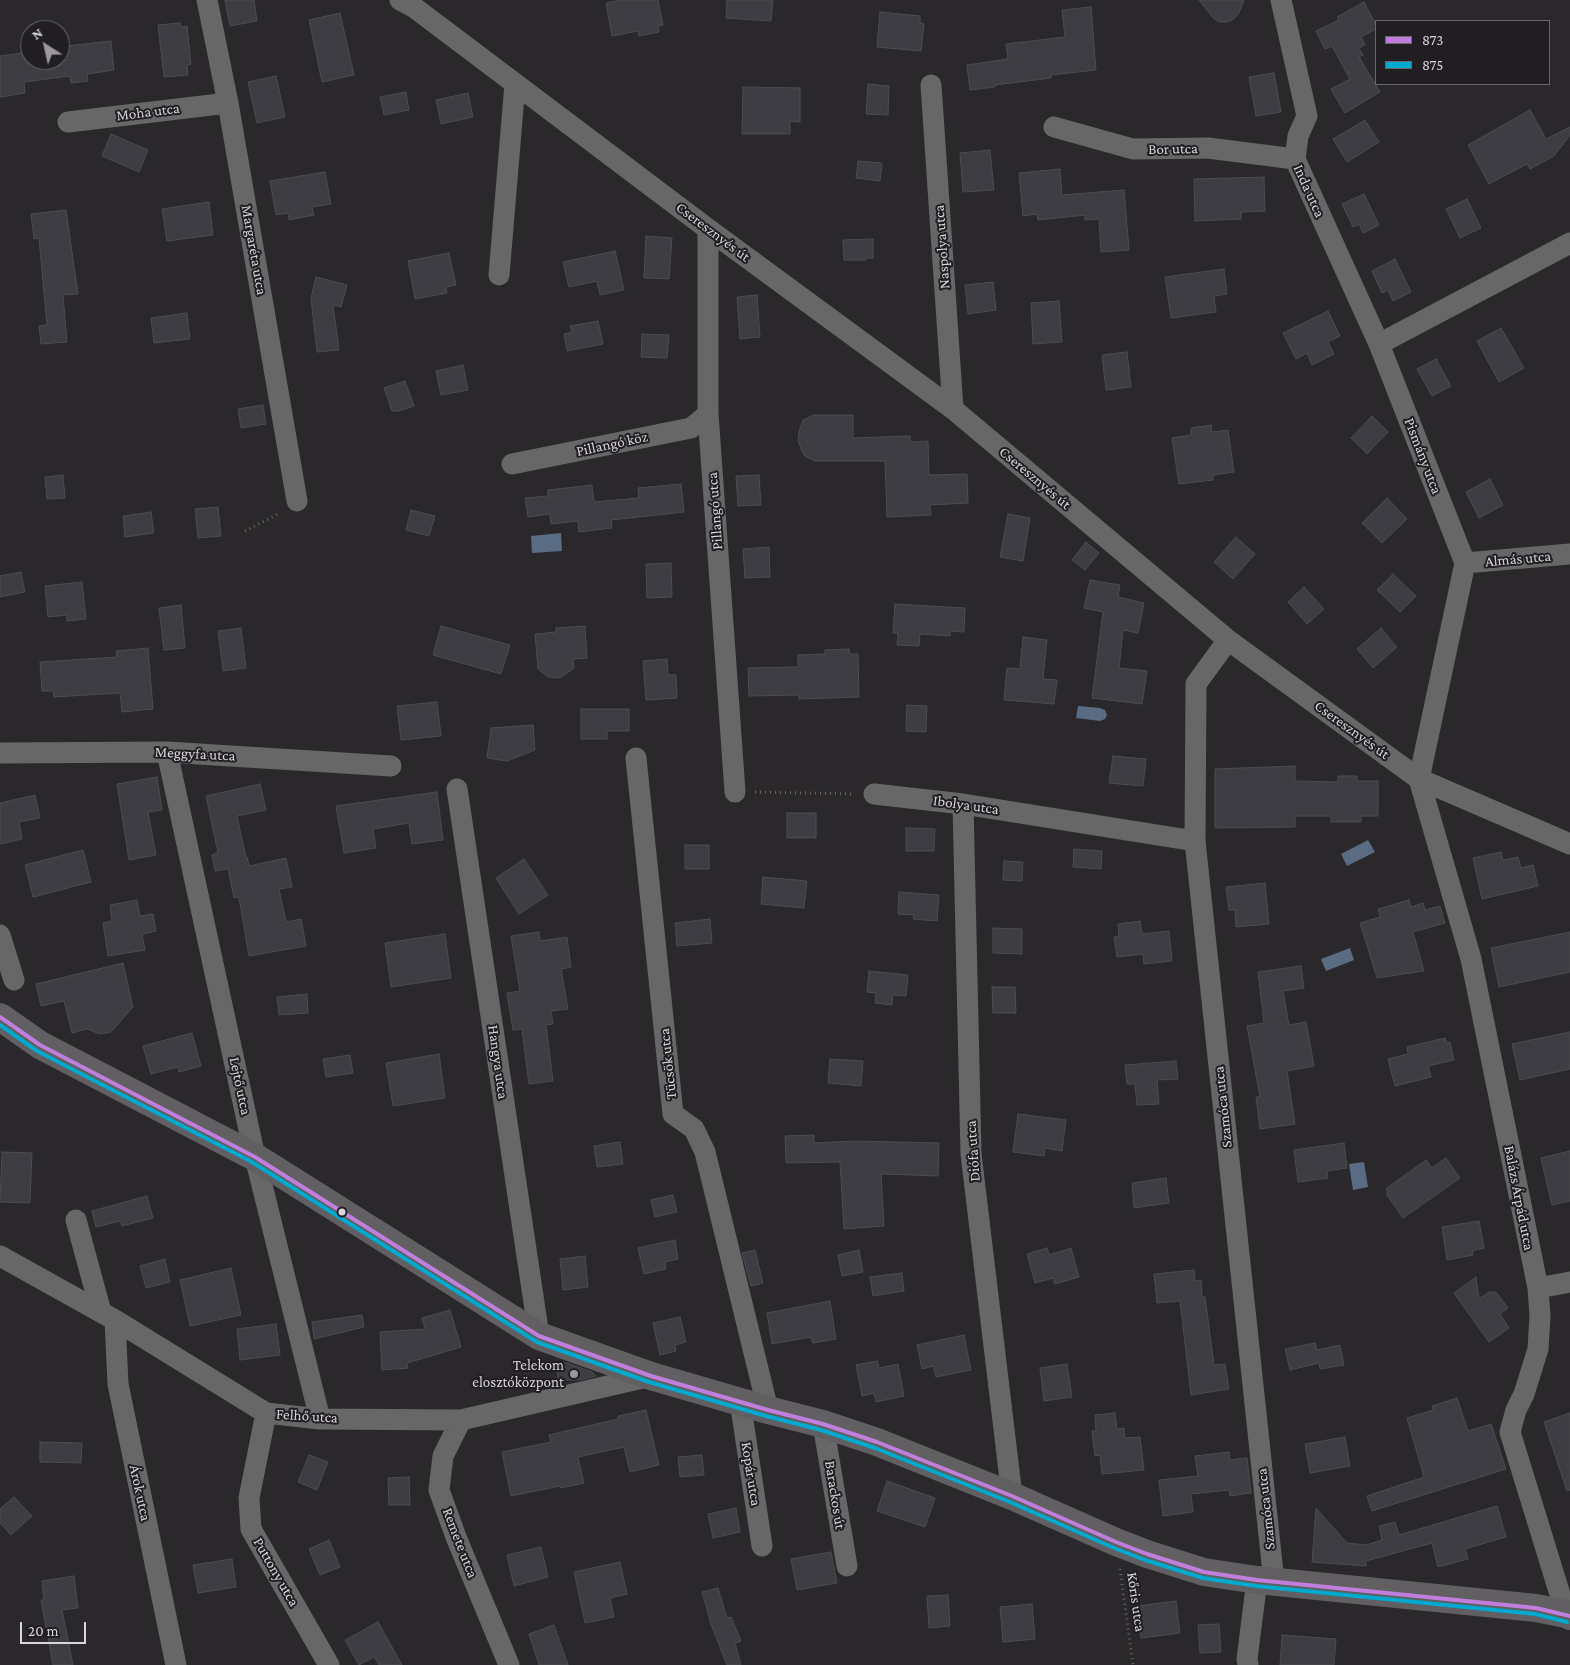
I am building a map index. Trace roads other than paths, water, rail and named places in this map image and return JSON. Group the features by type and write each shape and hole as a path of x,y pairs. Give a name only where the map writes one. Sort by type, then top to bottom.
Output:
{"street":[{"name":"Margaréta utca","path":"208,0 228,103 297,501"},
{"name":"Cseresznyés út","path":"400,0 414,8 953,410 1228,640 1419,780 1570,844"},
{"name":"Inda utca","path":"1281,0 1307,116 1298,136 1295,159 1379,344"},
{"path":"499,275 515,84"},
{"name":"Naspolya utca","path":"931,85 953,410"},
{"name":"Moha utca","path":"68,122 228,103"},
{"name":"Bor utca","path":"1054,127 1133,149 1208,148 1295,159"},
{"name":"Pillangó utca","path":"708,228 708,414 734,792"},
{"path":"1379,344 1570,243"},
{"name":"Pismány utca","path":"1379,344 1465,563"},
{"name":"Pillangó köz","path":"512,464 692,428 708,414"},
{"name":"Almás utca","path":"1465,563 1570,554"},
{"path":"1419,780 1465,563"},
{"name":"Szamóca utca","path":"1228,640 1196,684 1194,840 1265,1581 1247,1659 1248,1665"},
{"name":"Meggyfa utca","path":"0,753 167,752 391,766"},
{"name":"Lejtő utca","path":"167,752 255,1157 320,1419"},
{"name":"Tücsök utca","path":"636,758 673,1114 694,1129 705,1152 768,1410"},
{"name":"Balázs Árpád utca","path":"1419,780 1471,960 1538,1288 1540,1316 1538,1349 1510,1432 1568,1615"},
{"name":"Hangya utca","path":"457,788 539,1336"},
{"name":"Ibolya utca","path":"874,794 963,804 1194,840"},
{"name":"Diófa utca","path":"963,804 971,1154 1012,1496"},
{"path":"0,935 14,980"},
{"path":"0,1018 40,1045 255,1157 539,1336 651,1376 824,1424 877,1442 1012,1496 1146,1554 1204,1572 1265,1581 1536,1608 1568,1615"},
{"name":"Árok utca","path":"76,1220 108,1316 118,1384 176,1665"},
{"name":"Felhő utca","path":"0,1256 108,1316 266,1413 320,1419 461,1420 651,1376"},
{"path":"1538,1288 1570,1282"},
{"name":"Kopár utca","path":"740,1401 762,1546"},
{"name":"Puttony utca","path":"266,1413 248,1498 251,1529 329,1665"},
{"name":"Remete utca","path":"461,1420 443,1456 439,1490 456,1537 509,1665"},
{"name":"Barackos út","path":"824,1424 847,1566"}],"water":[{"path":"561,533 562,551 532,553 531,536"},
{"path":"1078,706 1100,708 1105,710 1107,715 1105,719 1100,721 1076,718"},
{"path":"1368,840 1375,852 1347,866 1341,854"},
{"path":"1350,948 1354,960 1326,971 1321,959"},
{"path":"1364,1162 1368,1187 1353,1190 1349,1164"}],"place":[{"name":"Telekom elosztóközpont","path":"574,1374"}]}
